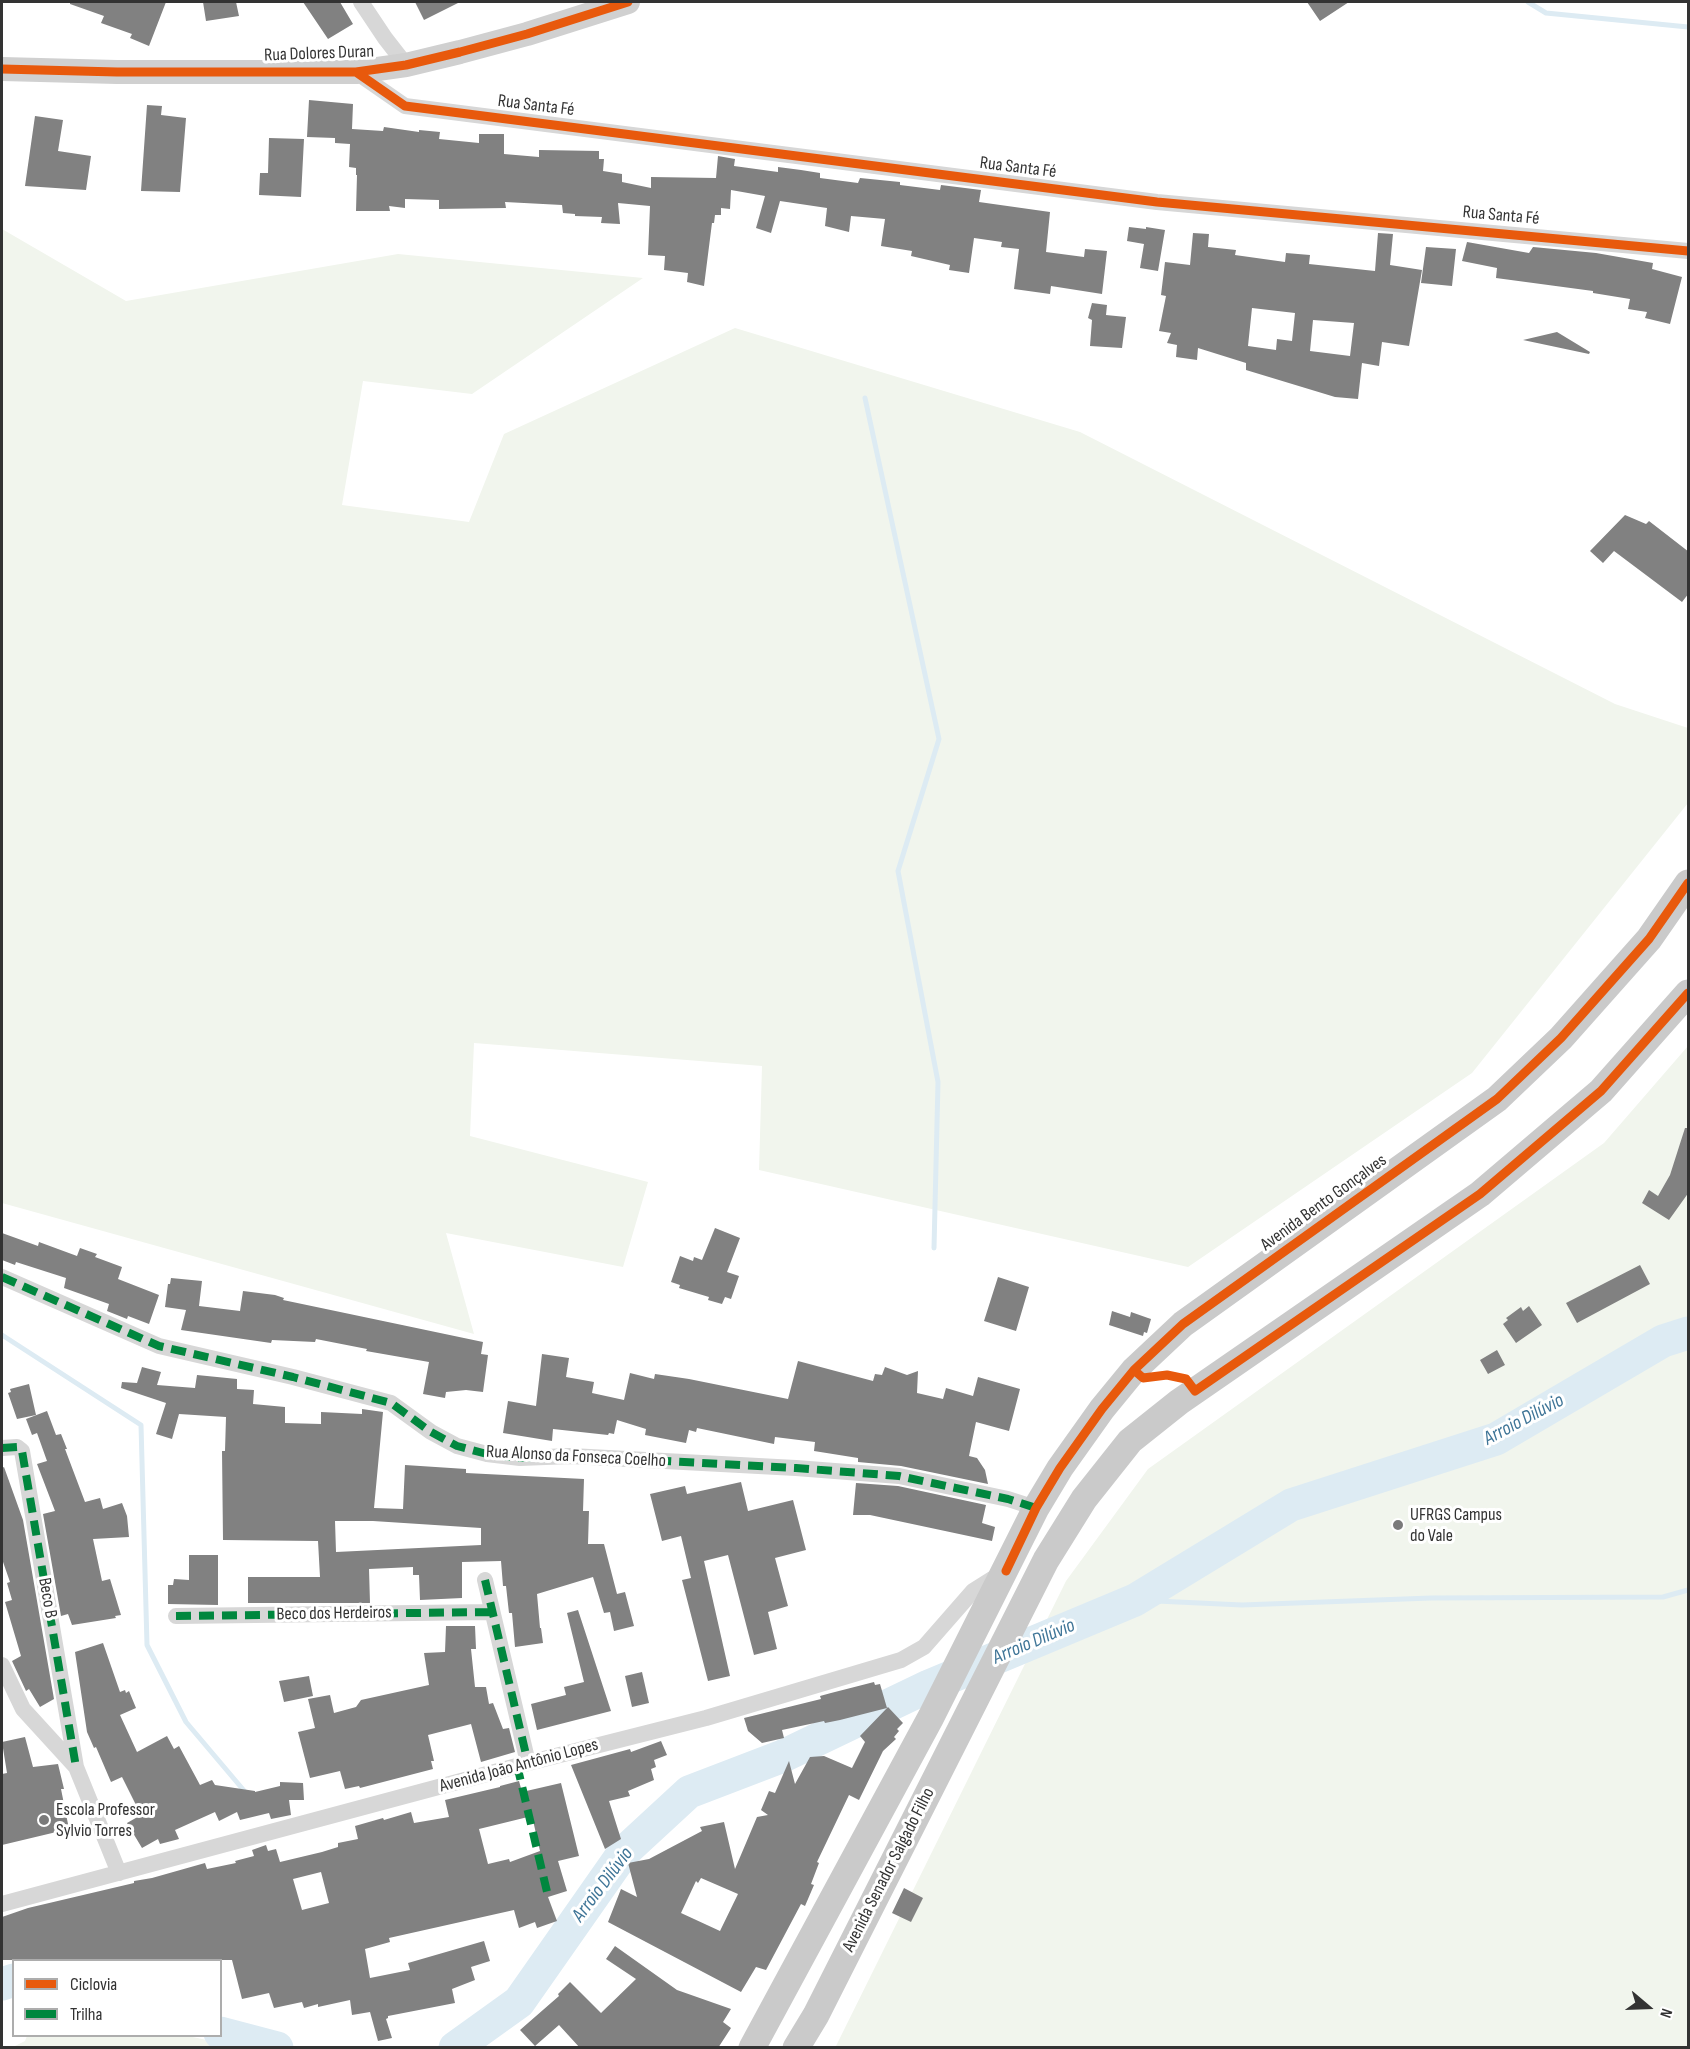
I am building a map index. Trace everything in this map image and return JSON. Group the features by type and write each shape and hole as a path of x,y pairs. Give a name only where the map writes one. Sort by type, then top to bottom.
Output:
{"main road":[{"name":"Avenida Bento Gonçalves","path":"932,1717 1036,1508 1060,1468 1102,1409 1134,1370 1184,1324 1497,1099 1561,1038 1649,939 1689,883"},
{"name":"Avenida Senador Salgado Filho","path":"796,2048 816,2015 1046,1560 1084,1499 1130,1441 1187,1396 1480,1194 1601,1091 1689,993"},
{"name":"Avenida Senador Salgado Filho","path":"752,2048 932,1717"}],"street":[{"path":"361,2 385,39 406,65"},
{"name":"Rua Dolores Duran","path":"2,69 117,72 356,72 406,65 527,34 628,2"},
{"name":"Rua Santa Fé","path":"356,72 405,106 1157,202 1689,251"},
{"name":"Rua Alonso da Fonseca Coelho","path":"2,1277 159,1346 293,1377 391,1403 431,1432 457,1446 487,1454 520,1458 571,1456 796,1468 899,1476 1008,1499 1036,1508"},
{"name":"Beco B","path":"2,1448 17,1447 22,1451 76,1767"},
{"name":"Avenida João Antônio Lopes","path":"2,1904 528,1762 706,1718 901,1660 924,1647 973,1591 1006,1570"},
{"path":"485,1580 528,1762"},
{"name":"Beco dos Herdeiros","path":"176,1616 492,1612"},
{"path":"2,1665 23,1709 76,1767 119,1873"}],"shaded area":[{"path":"2,229 126,301 398,254 643,278 472,394 363,381 342,505 469,522 504,434 735,328 1080,432 1615,704 1688,728 1688,803 1472,1073 1188,1267 759,1170 762,1066 474,1043 470,1136 648,1182 623,1267 446,1233 474,1334 2,1203"},
{"name":"UFRGS Campus do Vale","path":"1688,1046 1688,2047 835,2048 1066,1581 1148,1469 1604,1143"},
{"path":"27,2037 193,2037 239,2047 13,2047 25,2041"}],"building":[{"path":"70,2 166,2 149,46 130,38 132,34 101,23 104,16 70,4"},
{"path":"203,2 236,2 239,16 206,21"},
{"path":"303,2 340,2 353,24 328,39"},
{"path":"415,2 460,2 424,20"},
{"path":"1307,2 1349,2 1320,21"},
{"path":"309,100 353,104 352,129 383,131 384,127 419,132 419,130 440,132 439,139 479,143 479,134 504,134 504,154 539,157 539,150 599,151 599,159 604,159 603,171 622,174 622,182 651,188 651,177 716,178 718,156 735,159 734,166 778,172 778,167 801,170 820,173 820,178 858,183 860,178 900,182 900,185 940,190 941,185 981,190 979,202 1050,212 1046,252 1084,257 1085,249 1107,251 1102,294 1051,286 1050,294 1014,289 1019,249 1001,247 1002,242 974,238 969,273 949,270 950,265 911,256 912,251 881,246 885,219 851,216 849,232 825,226 827,208 780,201 771,233 756,228 765,196 731,190 730,209 721,208 721,215 715,215 714,223 712,223 704,286 687,282 688,273 664,270 665,256 648,255 650,206 618,203 620,224 601,223 602,217 563,213 562,205 505,202 506,208 439,209 439,200 405,199 405,208 389,206 390,211 356,211 357,175 356,168 349,167 350,144 335,143 335,138 307,137"},
{"path":"147,105 162,106 161,115 186,118 180,192 141,191"},
{"path":"35,116 63,120 58,151 91,156 86,190 25,186"},
{"path":"269,138 304,139 301,197 259,195 260,173 268,173"},
{"path":"1129,227 1165,230 1158,271 1140,268 1144,244 1127,241"},
{"path":"1193,233 1209,234 1208,247 1236,250 1235,255 1285,262 1286,253 1310,255 1309,264 1375,271 1378,233 1393,234 1390,265 1422,270 1409,346 1382,342 1379,366 1362,363 1358,399 1335,397 1246,370 1246,363 1198,348 1197,360 1176,357 1177,345 1167,343 1171,333 1159,331 1166,296 1161,295 1165,262 1190,265","holes":["1252,308 1295,313 1292,341 1277,339 1276,350 1248,346","1313,320 1354,323 1350,356 1310,351"]},
{"path":"1467,242 1529,253 1533,247 1596,253 1653,263 1652,269 1682,277 1670,324 1645,318 1647,312 1628,309 1630,299 1593,293 1593,291 1496,278 1497,268 1462,261"},
{"path":"1426,247 1456,249 1452,286 1421,283"},
{"path":"1092,303 1107,305 1106,315 1126,317 1122,348 1090,346 1092,320 1088,318"},
{"path":"1557,332 1590,352 1589,354 1523,340"},
{"path":"1625,515 1646,524 1649,521 1689,552 1689,593 1682,602 1614,551 1603,563 1590,551"},
{"path":"1685,1128 1689,1128 1689,1192 1669,1220 1642,1203 1649,1190 1658,1196 1670,1175"},
{"path":"715,1228 740,1238 727,1272 739,1276 731,1299 725,1297 722,1304 708,1300 709,1297 679,1288 680,1285 671,1282 680,1256 693,1261 694,1257 702,1260"},
{"path":"2,1233 38,1246 39,1242 77,1256 80,1248 97,1254 95,1257 122,1267 118,1279 159,1295 149,1324 107,1311 109,1304 64,1288 66,1278 16,1262 15,1265 2,1260"},
{"path":"1640,1265 1650,1284 1577,1323 1566,1303"},
{"path":"998,1277 1029,1287 1016,1331 984,1321"},
{"path":"171,1278 202,1281 199,1306 240,1311 243,1291 275,1295 284,1298 283,1300 483,1342 481,1354 488,1355 483,1392 466,1390 446,1392 445,1398 423,1394 429,1362 366,1351 367,1349 316,1339 315,1342 272,1340 271,1343 181,1330 186,1310 165,1307"},
{"path":"1529,1306 1542,1325 1516,1343 1503,1324 1508,1320 1506,1318 1521,1307 1523,1311"},
{"path":"1112,1311 1130,1317 1131,1312 1151,1319 1147,1333 1144,1332 1143,1336 1109,1325"},
{"path":"1497,1350 1505,1365 1488,1374 1480,1360"},
{"path":"542,1354 569,1358 566,1377 594,1382 592,1393 624,1400 630,1373 654,1379 655,1374 689,1379 788,1399 798,1361 873,1381 875,1374 882,1375 885,1367 907,1375 918,1371 917,1393 943,1399 946,1388 973,1396 978,1377 1020,1389 1009,1431 976,1422 969,1456 977,1458 985,1470 988,1484 901,1466 858,1462 858,1458 814,1451 815,1442 775,1437 774,1444 697,1428 696,1432 689,1430 686,1443 645,1435 646,1429 617,1420 614,1434 609,1433 608,1435 553,1429 552,1441 503,1433 508,1401 536,1406"},
{"path":"142,1367 161,1372 157,1385 195,1388 197,1375 237,1379 237,1389 254,1390 253,1404 285,1407 285,1423 321,1424 321,1412 362,1414 362,1409 383,1412 374,1508 403,1509 405,1465 466,1469 466,1473 584,1479 583,1511 589,1511 588,1544 604,1544 617,1594 625,1592 634,1626 614,1631 610,1612 604,1613 593,1577 537,1594 543,1643 515,1647 512,1613 509,1613 506,1586 503,1586 501,1561 462,1562 462,1598 420,1600 419,1575 413,1575 413,1567 369,1569 370,1603 248,1603 248,1577 320,1577 318,1541 223,1540 222,1451 225,1451 226,1417 179,1414 172,1439 156,1434 166,1403 121,1388 122,1382 137,1383","holes":["335,1521 373,1521 481,1528 481,1545 336,1552"]},
{"path":"29,1384 36,1415 17,1419 8,1393 11,1392 10,1389"},
{"path":"47,1411 56,1435 61,1434 85,1502 100,1498 103,1509 122,1503 127,1516 129,1537 93,1539 102,1581 110,1579 121,1615 115,1616 116,1618 72,1625 68,1614 61,1616 43,1514 55,1511 37,1464 47,1461 37,1433 32,1435 26,1419"},
{"path":"4,1467 23,1520 54,1699 40,1707 29,1689 26,1691 12,1661 21,1656 5,1602 12,1600 7,1583 10,1582 2,1559 2,1468"},
{"path":"741,1482 748,1511 793,1500 806,1550 775,1558 788,1606 768,1612 777,1649 754,1655 728,1555 704,1561 730,1676 708,1681 682,1580 691,1578 681,1536 662,1541 650,1494 685,1486 687,1494"},
{"path":"856,1483 898,1486 986,1505 982,1523 995,1527 992,1541 870,1515 853,1515"},
{"path":"189,1555 218,1555 218,1605 168,1604 168,1585 173,1585 174,1579 189,1580"},
{"path":"578,1610 611,1711 537,1730 531,1704 566,1695 564,1687 584,1682 567,1613"},
{"path":"446,1626 475,1626 476,1649 471,1649 475,1687 486,1687 489,1704 493,1703 503,1729 509,1728 515,1752 481,1762 471,1724 428,1735 434,1761 431,1761 433,1769 360,1788 359,1786 345,1789 340,1771 310,1778 298,1732 315,1728 308,1699 330,1695 334,1713 356,1707 361,1700 429,1685 424,1653 445,1652"},
{"path":"103,1643 120,1692 129,1691 136,1708 120,1715 137,1752 167,1736 174,1749 179,1746 200,1785 212,1780 215,1785 255,1792 280,1786 280,1782 303,1783 304,1800 289,1800 291,1815 271,1819 269,1813 240,1820 237,1812 219,1821 215,1812 175,1830 179,1839 160,1844 158,1839 142,1848 127,1823 141,1815 122,1777 111,1782 87,1732 75,1652"},
{"path":"642,1672 649,1703 632,1707 625,1676"},
{"path":"309,1676 313,1696 284,1702 279,1681"},
{"path":"874,1682 875,1685 880,1684 887,1708 840,1720 782,1730 784,1738 762,1743 748,1731 744,1718 821,1699 820,1696"},
{"path":"888,1707 903,1723 897,1729 899,1731 894,1737 896,1739 883,1751 859,1800 849,1795 817,1862 819,1863 811,1884 814,1885 805,1906 801,1904 766,1970 756,1967 741,1992 608,1922 621,1889 637,1897 628,1863 649,1859 702,1831 700,1827 724,1822 735,1869 757,1817 768,1815 761,1810 769,1791 775,1793 789,1761 795,1784 810,1757 824,1756 852,1768 865,1742 860,1736","holes":["701,1878 738,1894 720,1931 681,1913 696,1881 698,1883"]},
{"path":"25,1737 33,1767 58,1764 69,1829 2,1845 2,1774 7,1773 2,1742"},
{"path":"661,1741 667,1755 654,1760 656,1767 651,1769 654,1780 628,1791 630,1796 609,1801 621,1839 605,1849 571,1765 630,1749 631,1752"},
{"path":"519,1781 522,1792 561,1783 579,1856 558,1861 567,1891 548,1897 557,1921 537,1928 535,1922 519,1928 514,1910 389,1938 390,1942 365,1949 370,1978 410,1970 408,1963 484,1941 490,1961 471,1967 475,1980 452,1989 455,2003 388,2016 386,2019 392,2038 378,2041 370,2012 352,2015 350,2000 318,2007 318,2004 304,2008 302,2002 274,2008 269,1993 242,1999 232,1960 2,1960 2,1917 28,1908 134,1883 134,1881 205,1863 207,1869 236,1863 235,1861 254,1856 252,1850 266,1845 268,1851 276,1849 280,1862 322,1852 338,1847 338,1843 358,1839 355,1826 411,1812 414,1823 449,1817 445,1800","holes":["532,1816 540,1851 510,1862 509,1859 488,1864 479,1829","321,1872 329,1903 302,1910 293,1879"]},
{"path":"904,1888 923,1898 911,1922 892,1913"},
{"path":"615,1946 677,1990 731,2009 723,2022 731,2028 718,2048 580,2048 559,2025 535,2046 520,2030 559,1996 558,1994 570,1982 601,2013 636,1979 606,1959"}],"waterway":[{"path":"1528,2 1546,13 1688,27"},
{"path":"865,398 939,739 898,871 938,1082 934,1248"},
{"name":"Arroio Dilúvio","path":"455,2048 519,2002 624,1852 689,1792 783,1756 929,1686 1135,1600 1291,1505 1496,1439 1663,1341 1688,1333"},
{"path":"2,1335 141,1425 147,1645 186,1722 246,1793"},
{"path":"1135,1600 1242,1605 1431,1598 1663,1597 1688,1590"},
{"name":"Arroio Dilúvio","path":"2,1984 12,1981"},
{"name":"Arroio Dilúvio","path":"222,2034 277,2048"}],"marked path":[{"path":"2,1277 159,1346 293,1377 391,1403 431,1432 457,1446 487,1454 520,1458 571,1456 796,1468 899,1476 1008,1499 1036,1508"},
{"path":"2,1448 17,1447 22,1451 76,1767"},
{"path":"485,1580 528,1763"},
{"path":"176,1616 492,1612"},
{"path":"517,1765 548,1896"}],"cycle path":[{"path":"2,69 117,72 356,72 406,65 460,52 527,34 628,2"},
{"path":"356,72 405,106 1157,202 1688,251"},
{"path":"1006,1571 1036,1508 1060,1468 1102,1409 1134,1370 1183,1324 1497,1099 1561,1038 1649,939 1688,883"},
{"path":"1134,1370 1143,1378 1167,1375 1186,1379 1195,1391 1480,1194 1601,1091 1688,993"}],"place":[{"name":"UFRGS Campus do Vale","path":"1398,1525"},
{"name":"Escola Professor Sylvio Torres","path":"44,1820"}]}
